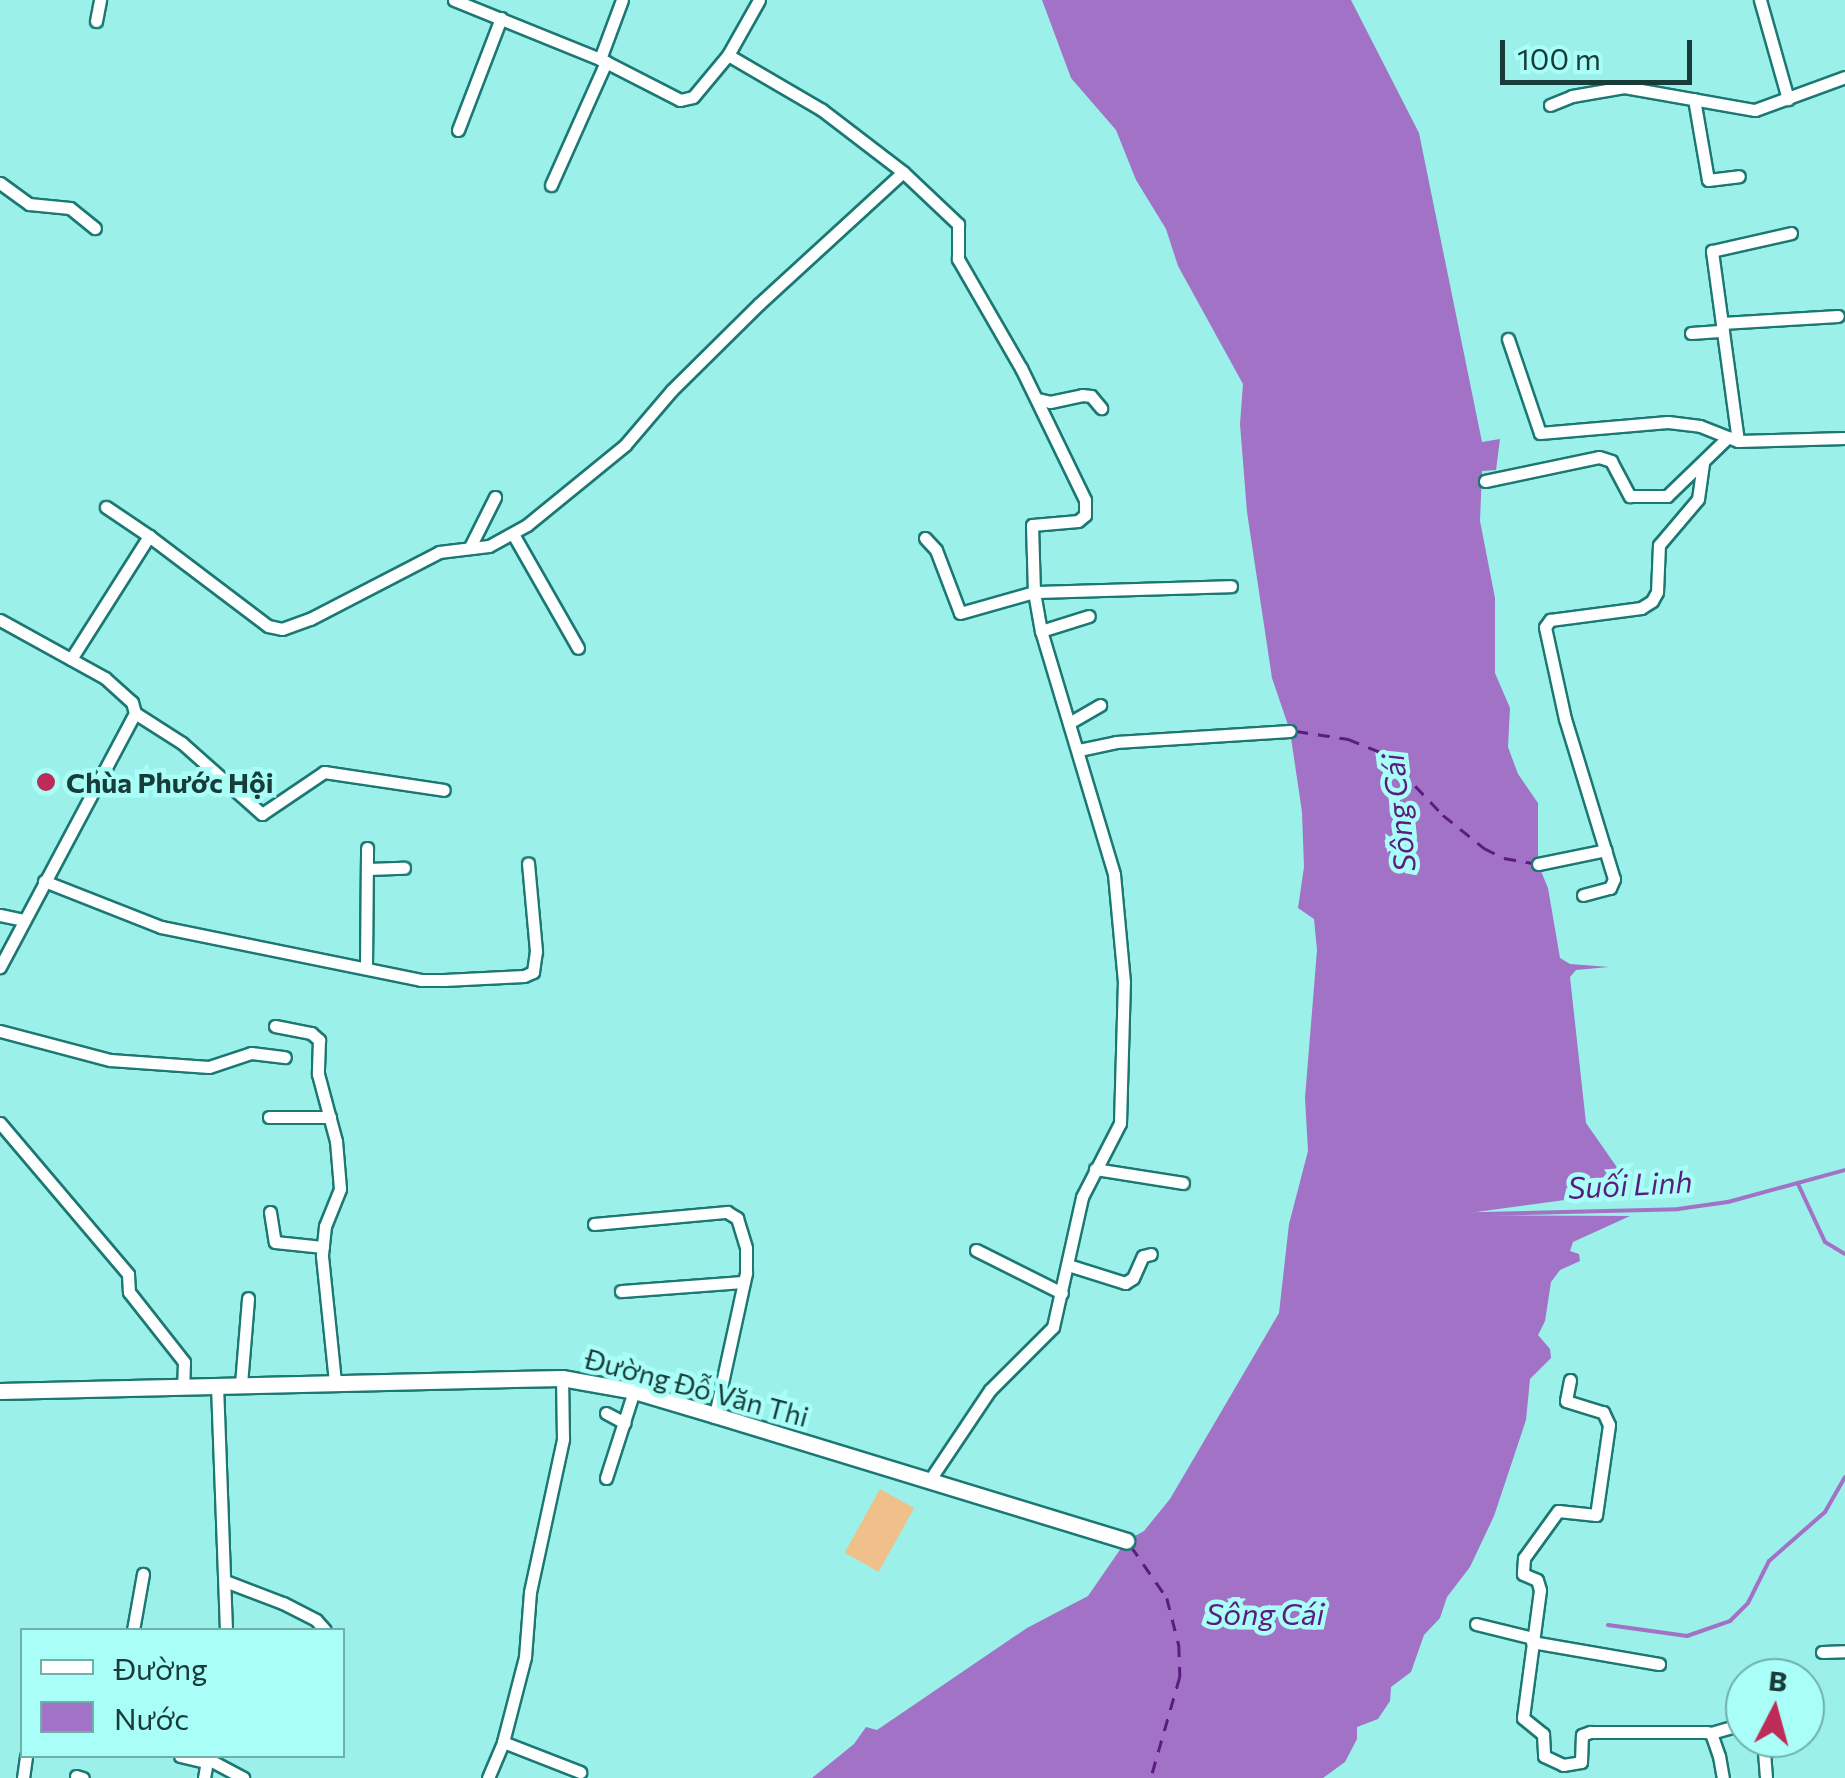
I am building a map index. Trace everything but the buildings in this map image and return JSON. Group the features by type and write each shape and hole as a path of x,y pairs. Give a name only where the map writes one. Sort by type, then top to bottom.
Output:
{"street":[{"path":"96,21 100,0"},
{"path":"454,0 475,4 603,60 670,96 688,100 728,55 759,0"},
{"path":"551,184 603,60 622,0"},
{"path":"1760,0 1788,99"},
{"path":"458,130 501,18"},
{"path":"728,55 822,110 903,172 958,224 958,260 1038,399 1085,500 1085,515 1078,521 1032,525 1034,592 1114,874 1123,962 1120,1124 1082,1197 1053,1327 990,1390 931,1478"},
{"path":"1550,106 1613,87 1755,110 1845,77"},
{"path":"1694,99 1708,180 1739,176"},
{"path":"106,507 268,626 282,628 310,619 439,552 489,546 513,534 578,487 625,445 672,390 759,304 903,172"},
{"path":"0,184 29,204 70,208 95,228"},
{"path":"1733,439 1712,251 1791,234"},
{"path":"1691,334 1722,327 1838,316"},
{"path":"1508,339 1540,433 1668,422 1700,426 1733,439 1845,438"},
{"path":"1038,399 1050,402 1082,394 1091,396 1101,408"},
{"path":"1484,480 1599,456 1611,461 1630,496 1648,499 1673,493 1733,439"},
{"path":"1582,895 1610,888 1614,880 1565,719 1545,626 1550,620 1640,608 1652,601 1657,592 1659,545 1698,499 1703,462"},
{"path":"470,547 495,497"},
{"path":"513,534 578,648"},
{"path":"71,659 149,536"},
{"path":"925,538 936,550 960,613 1034,592 1230,586"},
{"path":"1042,630 1089,616"},
{"path":"0,620 105,678 132,702 135,713 182,743 262,814 324,772 444,790"},
{"path":"1069,723 1100,705"},
{"path":"0,967 135,713"},
{"path":"1078,750 1116,742 1290,731"},
{"path":"366,968 367,848"},
{"path":"1538,864 1606,850"},
{"path":"44,880 161,927 421,980 524,976 533,972 536,951 528,863"},
{"path":"367,869 404,868"},
{"path":"0,915 24,920"},
{"path":"275,1026 310,1034 318,1040 318,1074 330,1117 340,1181 325,1226 323,1247 335,1381"},
{"path":"0,1030 110,1060 209,1066 251,1053 285,1057"},
{"path":"269,1117 330,1117"},
{"path":"0,1123 128,1274 128,1292 184,1362 183,1386"},
{"path":"1095,1168 1184,1183"},
{"path":"270,1212 276,1242 323,1247"},
{"path":"594,1224 727,1212 742,1227 746,1248 744,1282 715,1415"},
{"path":"976,1250 1062,1294"},
{"path":"1068,1265 1125,1283 1133,1278 1143,1256 1151,1254"},
{"path":"621,1291 744,1282"},
{"path":"242,1384 248,1298"},
{"path":"490,1777 524,1667 530,1592 562,1439 562,1378"},
{"name":"Đường Đỗ Văn Thi","path":"0,1391 562,1378 634,1391 931,1478 1126,1541"},
{"path":"1570,1380 1566,1401 1597,1410 1609,1420 1596,1512 1591,1516 1558,1511 1524,1558 1523,1574 1537,1580 1540,1590 1524,1718 1541,1730 1544,1756 1562,1772 1581,1762 1582,1736 1590,1732 1711,1733 1725,1729"},
{"path":"217,1385 226,1628"},
{"path":"606,1478 634,1391"},
{"path":"606,1414 625,1422"},
{"path":"133,1628 143,1574"},
{"path":"224,1581 283,1603 323,1628"},
{"path":"1476,1624 1533,1640 1659,1664"},
{"path":"1822,1652 1845,1651"},
{"path":"1711,1733 1723,1778"},
{"path":"503,1742 580,1772"},
{"path":"204,1778 208,1759 244,1778"}],"shaded area":[{"path":"880,1489 914,1508 879,1572 845,1553"}],"water":[{"name":"Sông Cái","path":"1042,0 1351,0 1419,133 1482,442 1500,439 1496,470 1482,471 1480,521 1495,598 1495,673 1510,708 1508,747 1518,774 1538,803 1538,864 1548,888 1560,958 1570,964 1609,967 1576,970 1570,977 1586,1123 1623,1176 1624,1192 1454,1215 1630,1216 1573,1242 1570,1251 1579,1254 1580,1261 1560,1270 1551,1282 1545,1321 1538,1335 1550,1349 1551,1358 1530,1379 1526,1420 1494,1516 1470,1567 1447,1597 1440,1618 1424,1635 1411,1672 1391,1687 1390,1701 1378,1719 1357,1727 1357,1739 1345,1762 1323,1778 812,1778 854,1744 866,1727 877,1730 1027,1628 1088,1596 1126,1541 1144,1531 1170,1499 1279,1313 1289,1224 1308,1151 1305,1098 1317,950 1314,919 1298,908 1304,867 1302,812 1290,731 1272,678 1247,512 1240,424 1243,384 1178,266 1166,229 1136,180 1116,130 1071,78"}],"waterway":[{"name":"Suối Linh","path":"1440,1215 1678,1209 1728,1202 1845,1170"},
{"path":"1798,1184 1825,1242 1845,1254"},
{"path":"1608,1625 1687,1636 1730,1621 1748,1603 1769,1561 1825,1512 1845,1477"}],"ferry route":[{"path":"1296,731 1348,739 1385,754 1443,815 1484,848 1504,858 1533,863"},
{"path":"1131,1546 1167,1598 1179,1645 1180,1677 1151,1778"}],"place":[{"name":"Chùa Phước Hội","path":"46,782"}]}
